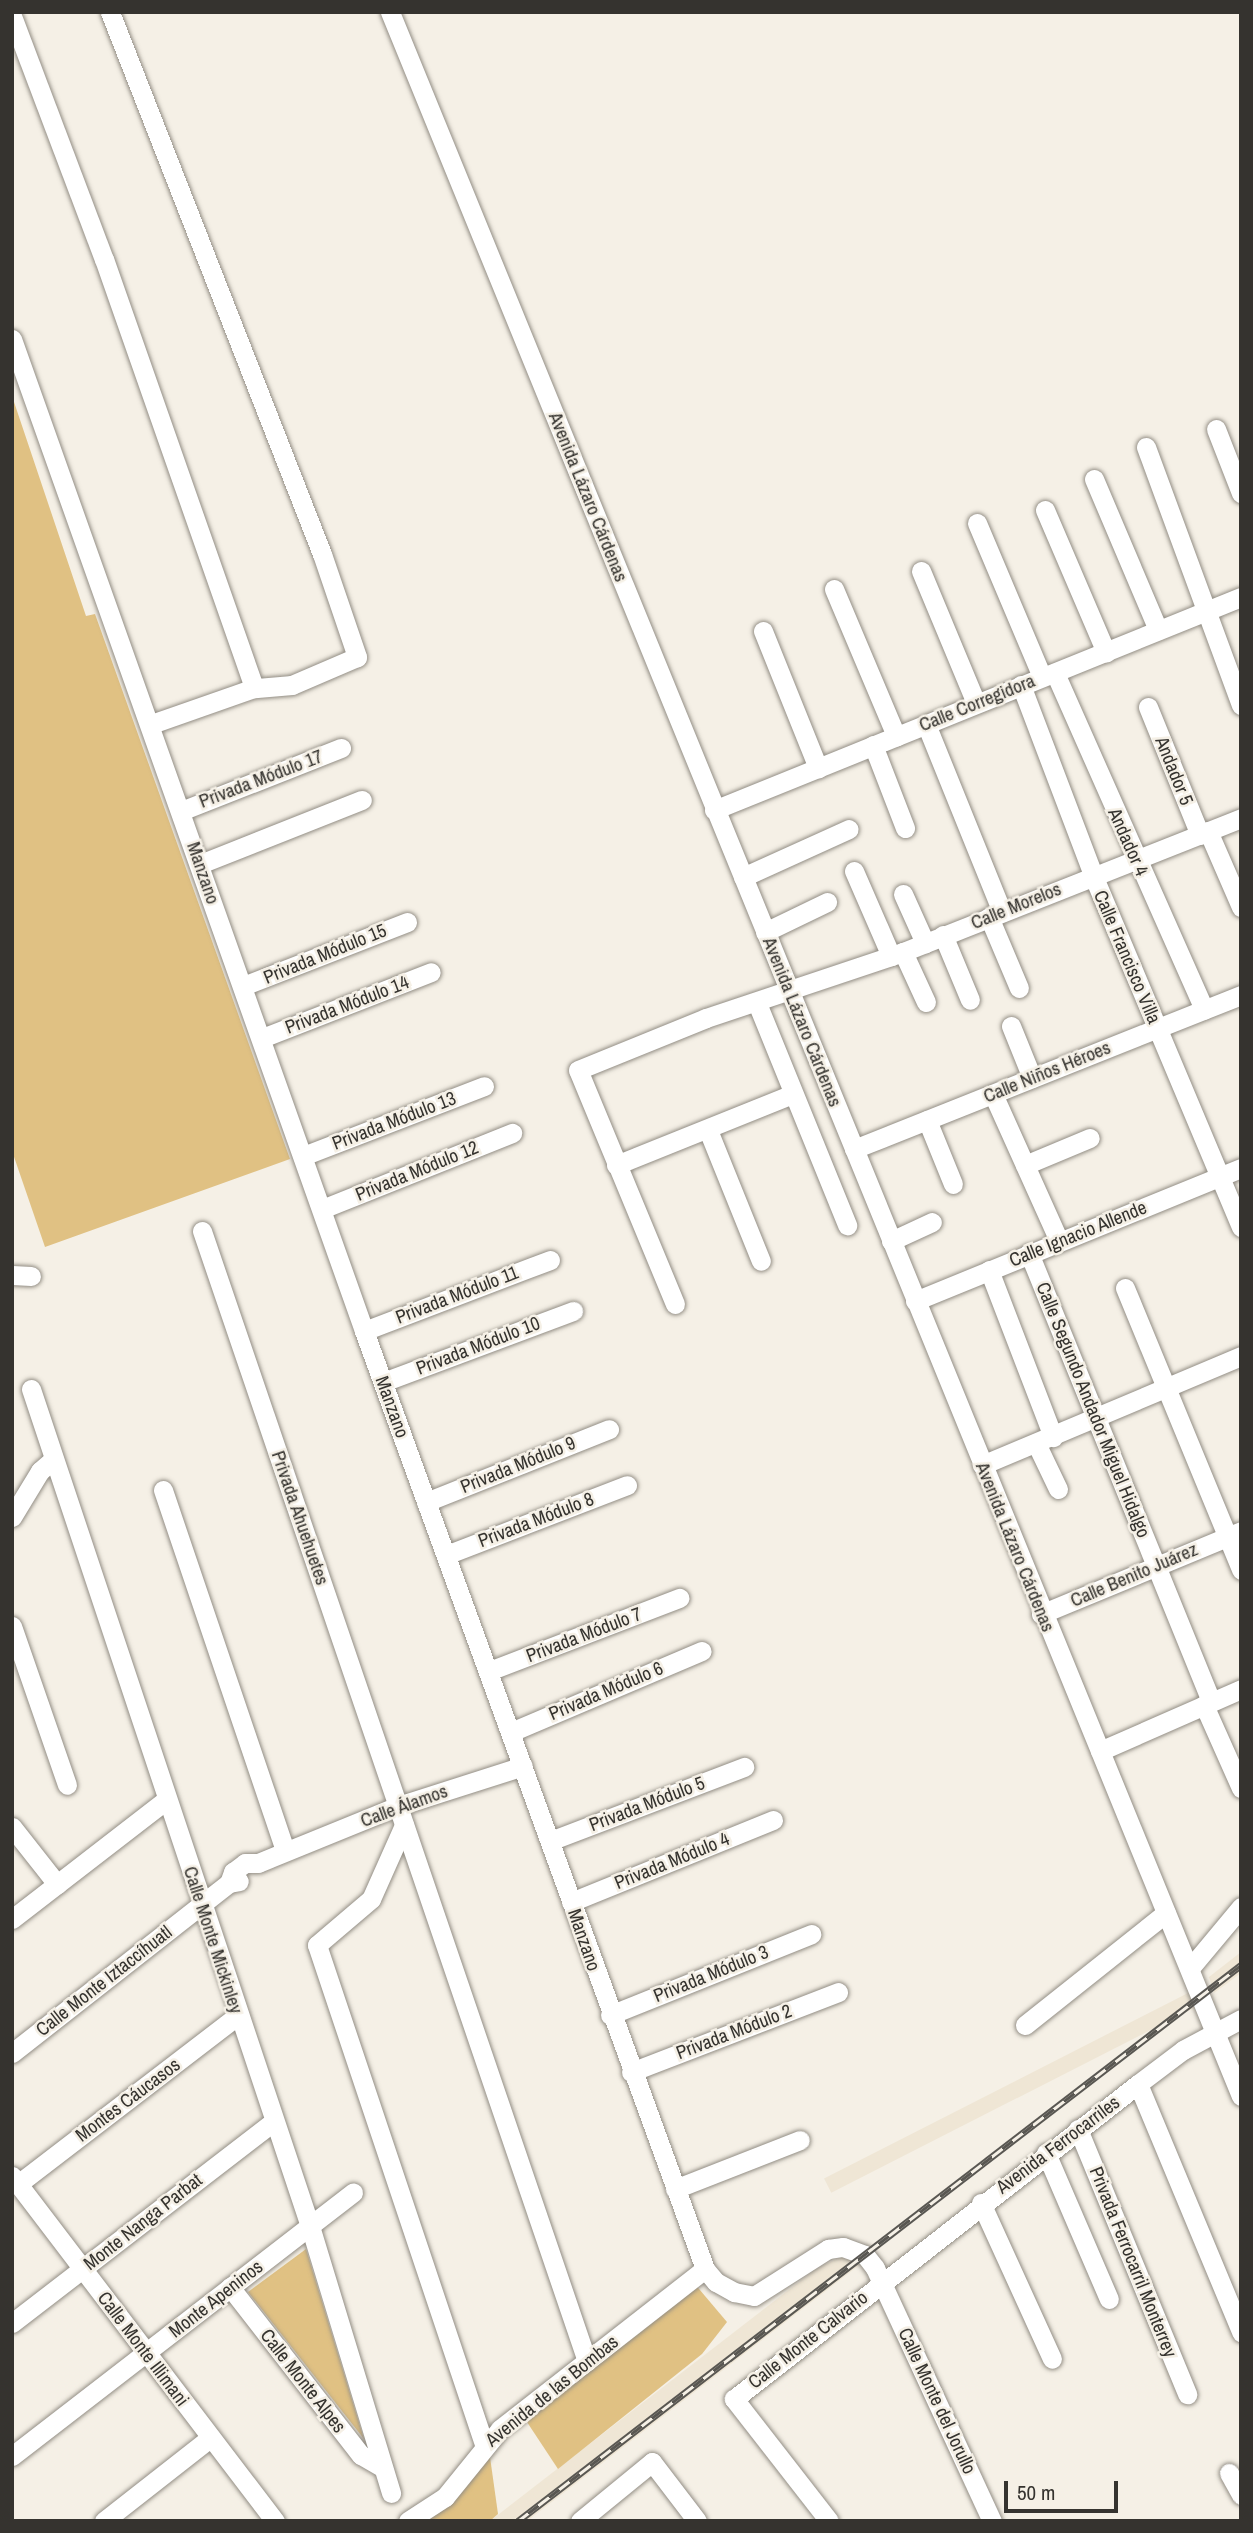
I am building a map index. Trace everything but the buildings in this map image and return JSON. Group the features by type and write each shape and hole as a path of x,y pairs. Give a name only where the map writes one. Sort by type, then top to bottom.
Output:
{"street":[{"path":"110,12 356,646 357,657 292,685 254,688 151,724"},
{"name":"Avenida Lázaro Cárdenas","path":"390,12 1041,1614 1191,1967 1241,2096"},
{"path":"12,16 109,272 254,688"},
{"name":"Manzano","path":"12,339 151,724 364,1331 511,1732 610,2015 705,2269"},
{"path":"1216,429 1241,493"},
{"path":"1146,447 1201,594 1204,612 1241,705"},
{"path":"1094,480 1158,630"},
{"path":"1045,510 1106,652"},
{"name":"Andador 4","path":"978,523 1204,1010"},
{"path":"921,570 976,703"},
{"path":"834,589 896,736"},
{"name":"Calle Corregidora","path":"714,810 1241,597"},
{"path":"763,631 818,768"},
{"name":"Calle Francisco Villa","path":"1021,685 1093,875 1241,1227"},
{"name":"Andador 5","path":"1148,707 1204,833 1241,907"},
{"path":"926,724 996,914 1019,988"},
{"path":"873,745 905,828"},
{"name":"Privada Módulo 17","path":"181,811 341,748"},
{"path":"200,864 362,800"},
{"name":"Calle Morelos","path":"616,1165 578,1070 706,1018 790,993 897,954 1241,818"},
{"path":"743,877 849,829"},
{"path":"854,871 897,954 926,1002"},
{"path":"903,894 934,939 970,1000"},
{"path":"765,932 827,902"},
{"name":"Privada Módulo 15","path":"243,986 407,922"},
{"name":"Privada Módulo 14","path":"262,1038 431,972"},
{"name":"Calle Niños Héroes","path":"854,1149 1241,995"},
{"path":"757,1003 847,1225"},
{"path":"1011,1026 1032,1078"},
{"name":"Privada Módulo 13","path":"303,1156 484,1086"},
{"path":"675,1304 616,1165 793,1094"},
{"path":"993,1094 1059,1241"},
{"path":"927,1120 953,1184"},
{"path":"708,1130 761,1261"},
{"name":"Privada Módulo 12","path":"323,1209 512,1133"},
{"path":"1026,1166 1090,1138"},
{"name":"Calle Ignacio Allende","path":"915,1301 1241,1168"},
{"path":"891,1241 932,1222"},
{"name":"Privada Ahuehuetes","path":"202,1231 587,2361"},
{"name":"Calle Segundo Andador Miguel Hidalgo","path":"1029,1253 1157,1566 1241,1788"},
{"name":"Privada Módulo 11","path":"364,1331 550,1260"},
{"path":"989,1270 1045,1440 1058,1489"},
{"path":"1125,1288 1166,1388 1234,1534 1241,1570"},
{"name":"Privada Módulo 10","path":"383,1382 572,1311"},
{"path":"982,1465 1241,1356"},
{"name":"Calle Monte Mickinley","path":"31,1389 203,1904 237,2016 310,2226 391,2493"},
{"name":"Privada Módulo 9","path":"426,1502 609,1429"},
{"path":"12,1517 40,1471 54,1459"},
{"name":"Privada Módulo 8","path":"446,1555 627,1485"},
{"path":"163,1490 285,1851"},
{"name":"Calle Benito Juárez","path":"1041,1614 1234,1534"},
{"name":"Privada Módulo 7","path":"489,1671 679,1598"},
{"path":"12,1626 36,1702 67,1785"},
{"name":"Privada Módulo 6","path":"511,1732 702,1651"},
{"path":"12,1674 36,1702"},
{"path":"1100,1751 1241,1689"},
{"name":"Calle Álamos","path":"285,1851 398,1806 523,1766"},
{"name":"Privada Módulo 5","path":"550,1841 744,1768"},
{"path":"12,1919 167,1799"},
{"name":"Privada Módulo 4","path":"571,1902 773,1820"},
{"path":"404,1825 371,1899 317,1945 484,2444"},
{"path":"12,1826 57,1884"},
{"name":"Calle Monte Iztaccíhuatl","path":"12,2053 229,1883 253,1871 258,1863 285,1851"},
{"path":"1191,1967 1240,1908"},
{"path":"1025,2025 1166,1913"},
{"name":"Privada Módulo 3","path":"610,2015 811,1934"},
{"name":"Privada Módulo 2","path":"631,2072 838,1992"},
{"name":"Montes Cáucasos","path":"15,2180 237,2016"},
{"name":"Avenida Ferrocarriles","path":"882,2281 1138,2084 1214,2031 1241,2019"},
{"path":"1138,2084 1241,2332"},
{"name":"Monte Nanga Parbat","path":"12,2323 274,2121"},
{"name":"Privada Ferrocarril Monterrey","path":"1078,2129 1188,2394"},
{"path":"675,2189 800,2140"},
{"path":"1046,2153 1109,2299"},
{"name":"Calle Monte Illimani","path":"15,2180 275,2521"},
{"name":"Monte Apeninos","path":"12,2456 353,2192"},
{"path":"981,2203 1052,2359"},
{"path":"705,2269 716,2282 734,2292 754,2296 773,2288 812,2257 843,2247 865,2255 882,2281"},
{"name":"Avenida de las Bombas","path":"408,2521 445,2497 484,2444 705,2269"},
{"name":"Calle Monte Calvario","path":"829,2521 734,2399 882,2281"},
{"name":"Calle Monte del Jorullo","path":"882,2281 992,2521"},
{"name":"Calle Monte Alpes","path":"230,2287 361,2455 382,2467"},
{"path":"104,2521 210,2438"},
{"path":"580,2521 652,2462 697,2521"},
{"path":"1229,2473 1241,2495"}],"shaded area":[{"path":"12,396 86,616 95,614 290,1159 45,1247 12,1151"},
{"path":"1241,1952 1241,1973 1214,1993 1209,1977"},
{"path":"1192,1991 1199,2005 831,2193 824,2178"},
{"path":"306,2249 364,2439 248,2292"},
{"path":"854,2251 862,2263 527,2521 490,2521 817,2268"},
{"path":"694,2283 727,2322 702,2354 558,2469 523,2416"},
{"path":"489,2450 498,2514 490,2521 424,2521"}],"railway":[{"path":"518,2521 1241,1965"}]}
